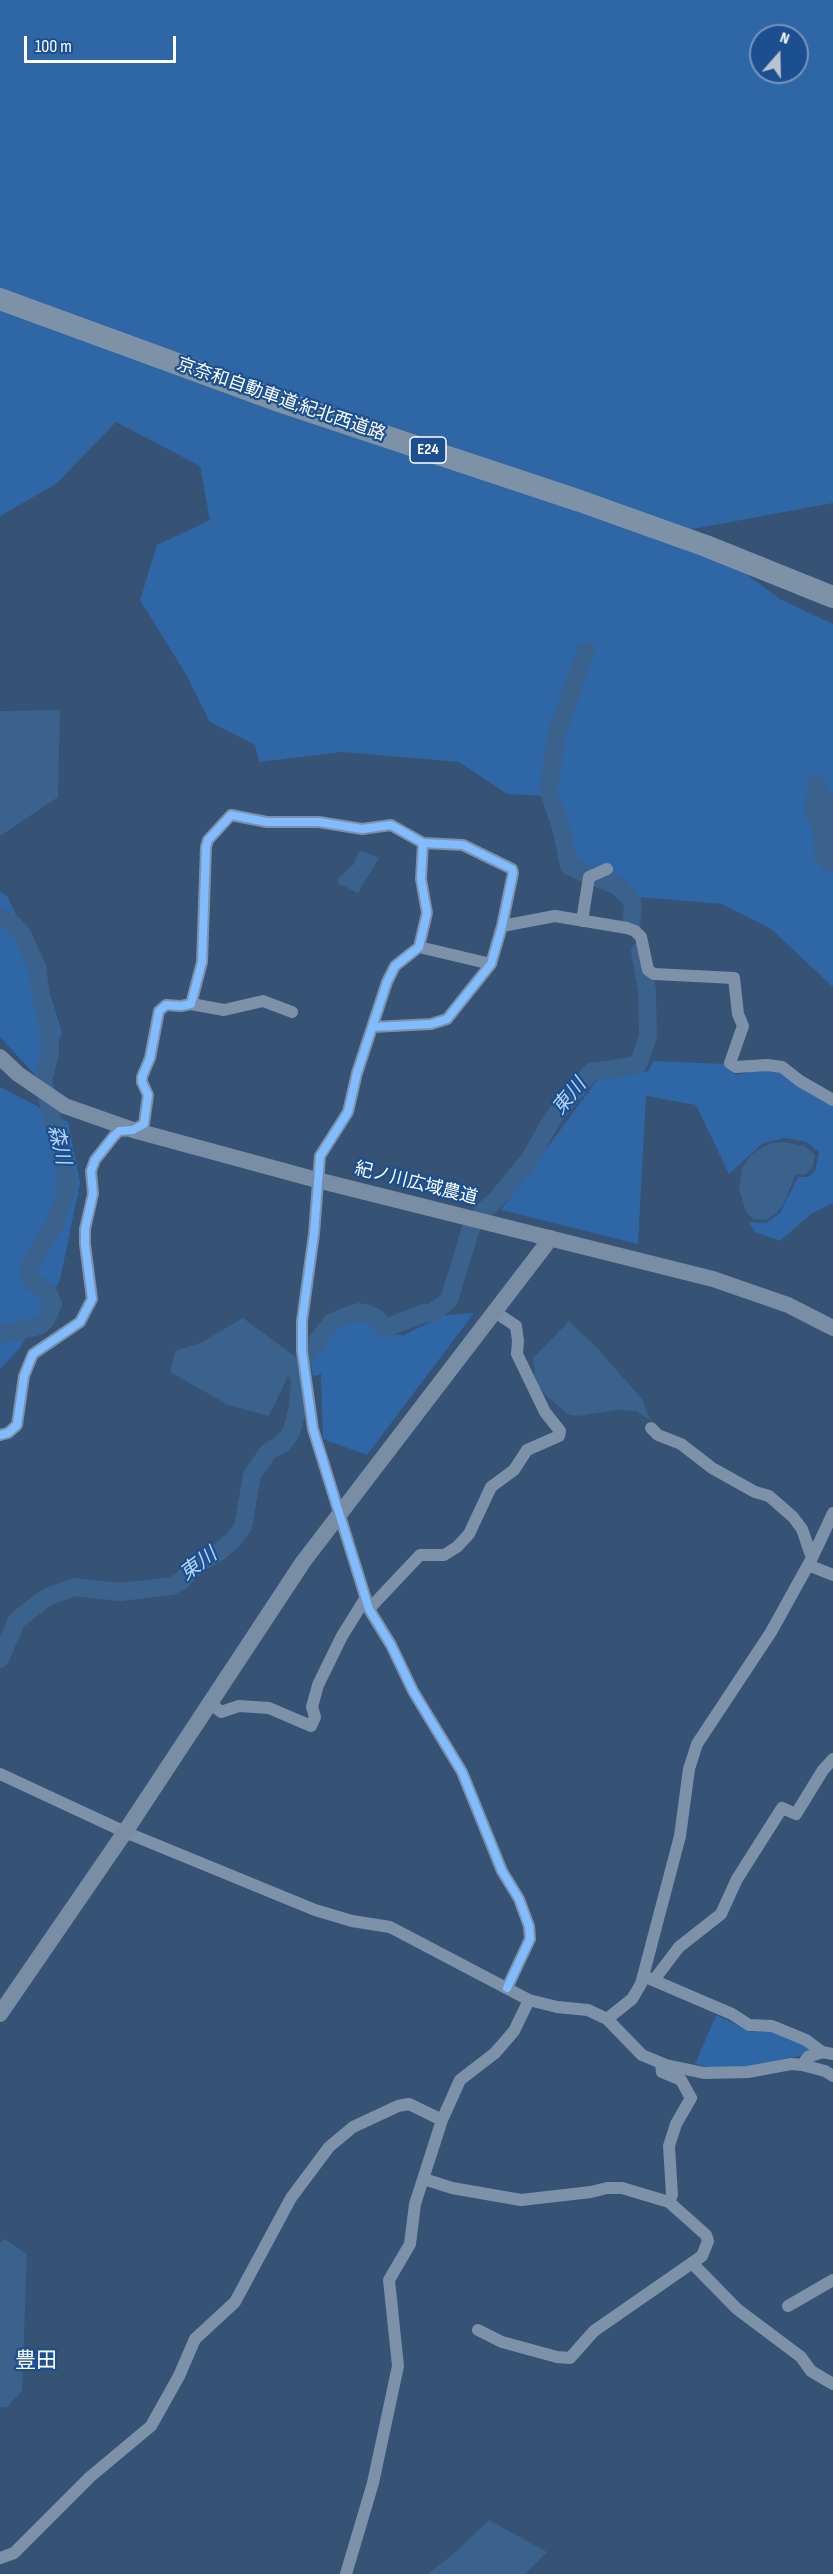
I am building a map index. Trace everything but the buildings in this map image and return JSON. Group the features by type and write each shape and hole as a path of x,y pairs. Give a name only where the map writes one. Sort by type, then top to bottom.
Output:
{"highway":[{"name":"京奈和自動車道;紀北西道路","path":"0,299 276,400 580,501 706,546 833,597"}],"street":[{"path":"191,1004 202,962 206,847 208,840 231,815 267,822 319,822 362,829 391,825 423,843 464,845 512,869 502,926 491,964 443,1022 373,1027"},
{"path":"423,843 421,879 428,913 418,947 395,966 387,982 357,1073 352,1101 341,1126 320,1156 314,1234 302,1321 302,1352 313,1430 367,1604 391,1644 413,1691 462,1772 502,1871 519,1899 526,1917 530,1939 507,1988"},
{"path":"582,921 589,877 607,869"},
{"path":"502,926 555,916 635,931 641,937 648,970 654,974 734,978 738,1014 743,1026 730,1063 736,1067 782,1066 800,1081 833,1100"},
{"path":"418,947 491,964"},
{"path":"0,1435 8,1433 17,1425 24,1376 33,1354 80,1322 92,1299 85,1229 93,1194 92,1170 99,1155 119,1131 133,1130 144,1124 148,1095 141,1082 150,1058 159,1011 166,1005 191,1004 224,1010 263,1000 292,1012"},
{"name":"紀ノ川広域農道","path":"0,1057 18,1074 65,1106 133,1130 317,1180 713,1279 788,1305 833,1328"},
{"path":"0,2014 125,1832 303,1562 551,1238"},
{"path":"209,1702 221,1712 239,1706 269,1708 311,1726 315,1717 312,1707 318,1685 338,1644 367,1604 420,1555 444,1555 457,1546 469,1534 491,1487 514,1470 527,1450 560,1436 560,1431 545,1413 517,1354 516,1326 495,1312"},
{"path":"651,1428 658,1435 681,1444 712,1468 755,1492 769,1496 793,1517 802,1530 810,1562 833,1575"},
{"path":"649,1978 680,1836 689,1769 697,1744 771,1632 810,1562 833,1513"},
{"path":"607,2019 632,1999 679,1947 721,1914 736,1879 782,1808 796,1814 823,1770 833,1759"},
{"path":"0,1774 125,1832 315,1910 352,1921 390,1927 530,2000 557,2007 588,2010 607,2019 642,2055 661,2063 704,2073 748,2072 791,2064 825,2071 833,2076"},
{"path":"649,1978 732,2014 749,2025 772,2026 806,2040 827,2053"},
{"path":"346,2574 373,2483 398,2366 389,2280 410,2244 415,2204 442,2120 460,2080 495,2053 514,2031 530,2000"},
{"path":"802,2065 808,2057 827,2053"},
{"path":"661,2063 662,2072 681,2080 691,2098 676,2124 669,2146 672,2195 669,2202"},
{"path":"0,2558 14,2553 90,2477 151,2426 179,2376 195,2339 235,2302 291,2198 329,2147 353,2127 398,2106 409,2104 442,2120"},
{"path":"424,2179 452,2188 521,2200 591,2192 607,2187 622,2188 669,2202 706,2235 708,2241 702,2256 594,2331 570,2358 557,2357 502,2342 478,2330"},
{"path":"692,2263 737,2309 801,2357 811,2371 833,2384"},
{"path":"788,2307 833,2280"}],"shaded area":[{"path":"0,0 833,0 833,503 687,530 780,599 833,624 833,987 771,929 722,904 637,897 584,871 557,850 556,827 546,796 507,794 459,762 342,752 259,762 255,745 210,722 187,676 140,600 157,545 210,520 200,466 116,422 56,484 0,516"},
{"path":"60,710 58,797 0,836 0,711"},
{"path":"822,776 833,795 833,872 822,869 814,858 813,832 804,810 809,777"},
{"path":"363,851 379,858 358,893 337,883 339,877 353,865 359,852"},
{"path":"0,892 7,896 43,971 62,1033 38,1078 0,1037"},
{"path":"654,1061 725,1064 736,1075 759,1070 780,1072 798,1087 833,1106 833,1203 811,1214 780,1241 755,1232 749,1222 766,1223 780,1213 798,1177 808,1177 815,1171 819,1152 806,1142 786,1138 763,1143 729,1174 696,1105 646,1096 638,1244 501,1210 597,1080 648,1071"},
{"path":"0,1087 68,1122 80,1183 60,1280 20,1348 0,1369"},
{"path":"784,1142 805,1146 815,1155 812,1169 805,1175 796,1174 784,1203 777,1213 766,1220 754,1219 746,1212 739,1190 742,1168 751,1155 758,1150 771,1143"},
{"path":"474,1313 367,1455 323,1439 321,1374 313,1376 310,1361 333,1328 348,1320 360,1319 373,1324 383,1334 404,1335 445,1315"},
{"path":"243,1318 297,1358 269,1416 228,1405 170,1372 175,1351 200,1343"},
{"path":"569,1321 599,1350 642,1399 651,1421 636,1411 616,1410 578,1416 567,1414 543,1393 535,1378 533,1358"},
{"path":"716,2015 751,2032 774,2032 804,2044 813,2053 745,2067 715,2069 695,2064"},
{"path":"4,2239 27,2254 22,2391 7,2407 0,2407 0,2243"},
{"path":"489,2520 547,2552 525,2574 427,2574 451,2556"}],"waterway":[{"name":"東川","path":"586,651 558,730 548,789 561,828 569,866 587,875"},
{"name":"東川","path":"592,876 618,886 632,901"},
{"name":"東川","path":"631,926 633,907"},
{"name":"森川","path":"0,917 14,925 22,934 37,967 50,1034 50,1053 43,1081 67,1180 65,1196 54,1226 33,1259 28,1274 32,1282 42,1287 49,1295 53,1304 46,1320 39,1326 0,1335"},
{"name":"東川","path":"482,1212 496,1200 529,1160 553,1118 591,1072 638,1065 648,1036 647,990 640,951"},
{"name":"東川","path":"307,1354 332,1322 347,1316 359,1312 368,1314 377,1318 385,1328 425,1313 432,1313 449,1300 471,1228"},
{"name":"東川","path":"0,1659 17,1620 47,1597 74,1587 120,1592 172,1586 181,1581 199,1563 219,1552 233,1540 243,1527 252,1475 268,1452 283,1443 291,1433 298,1407 300,1380 297,1371 302,1363"}],"cycle path":[{"path":"0,1435 8,1433 17,1425 24,1376 33,1354 80,1322 92,1299 85,1244 85,1229 93,1194 91,1171 95,1160 119,1131 133,1130 144,1124 148,1095 142,1077 150,1058 159,1011 166,1005 191,1004 202,962 206,847 208,840 231,815 267,822 319,822 362,829 391,825 423,843 463,845 512,869 502,926 491,964 447,1019 431,1024 373,1027"},
{"path":"423,843 421,879 427,913 419,947 395,966 387,982 357,1073 348,1112 320,1156 314,1234 302,1321 302,1351 313,1429 369,1609 391,1645 413,1691 462,1772 502,1871 519,1899 529,1926 530,1939 507,1988"}],"district":[{"name":"豊田","path":"36,2362"}]}
